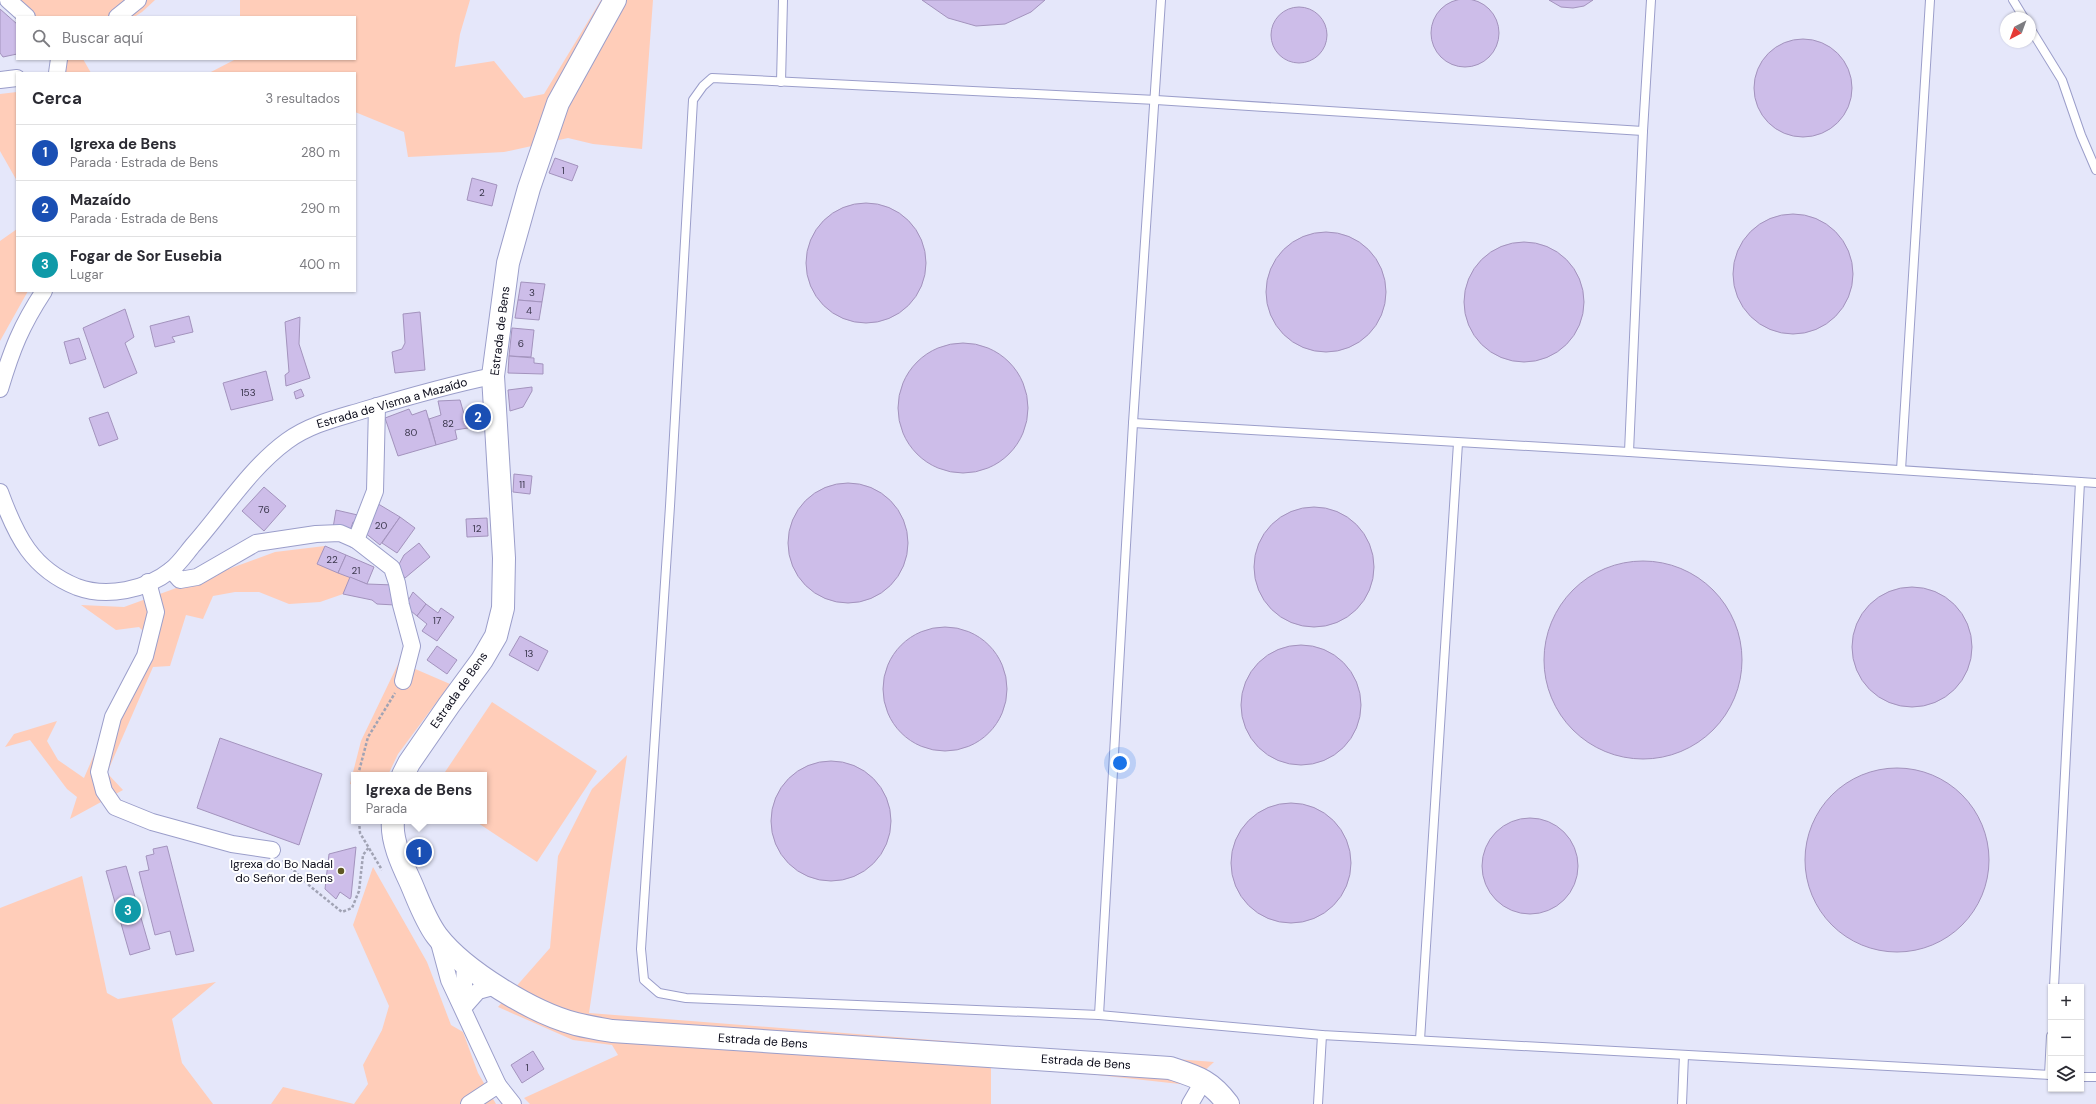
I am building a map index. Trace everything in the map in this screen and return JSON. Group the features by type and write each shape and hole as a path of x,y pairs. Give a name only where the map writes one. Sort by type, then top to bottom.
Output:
{"street":[{"path":"8,0 26,16"},
{"path":"117,16 138,0"},
{"name":"Estrada de Bens","path":"404,772 409,762 448,705 482,660 496,636 504,608 504,551 493,376 508,263 529,188 558,103 615,0"},
{"path":"57,72 58,60"},
{"path":"0,80 16,78"},
{"path":"0,389 14,344 26,318 43,292"},
{"name":"Estrada de Visma a Mazaído","path":"0,492 12,526 31,555 46,570 63,581 86,590 108,593 130,589 148,582 171,570 266,458 288,440 313,426 377,406 438,388 493,376"},
{"path":"356,540 376,492 377,406"},
{"path":"171,570 180,580 197,577 256,543 340,533 356,540 392,568 396,578 412,646 403,681"},
{"path":"148,582 156,612 145,656 113,717 99,772 104,791 115,807 152,822 232,844 272,850"},
{"name":"Estrada de Bens","path":"393,824 392,830 406,872 437,936 465,964 496,986 536,1008 575,1024 612,1031 1170,1068 1204,1080 1221,1095 1228,1104"},
{"path":"437,936 449,980 498,1085 513,1104"},
{"path":"449,980 454,971 465,964"},
{"path":"463,1008 465,964"},
{"path":"463,1008 478,991 496,986"},
{"path":"1190,1104 1204,1080"},
{"path":"469,1104 498,1085"}],"lane":[{"path":"781,82 783,0"},
{"path":"1098,1015 1133,423 1156,100 1161,0"},
{"path":"1629,452 1643,131 1651,0"},
{"path":"1900,470 1930,0"},
{"path":"2013,0 2020,12"},
{"path":"2036,38 2062,80 2081,135 2096,170"},
{"path":"1643,131 1156,100 712,78 703,86 693,100 670,506 641,949 644,980 659,993 686,998 1098,1015 1322,1035 2048,1075"},
{"path":"1133,423 1629,452 2096,482"},
{"path":"1420,1040 1458,443"},
{"path":"2054,984 2080,482"},
{"path":"1318,1104 1322,1035"},
{"path":"1682,1104 1684,1055"},
{"path":"2084,1077 2096,1077"}],"path":[{"path":"359,772 368,737 403,681"},
{"path":"272,850 342,912 352,908 359,891 363,855 369,847"}],"shaded area":[{"path":"0,0 155,0 136,16 16,16 0,3"},
{"path":"240,0 470,0 460,34 455,67 494,61 524,98 544,94 601,0 653,0 642,149 593,144 568,138 504,152 408,157 404,132 356,112 356,72 211,72 234,60 356,60 356,16 240,16"},
{"path":"51,60 84,60 90,72 66,72 50,63"},
{"path":"16,92 16,179 0,151 0,94"},
{"path":"16,230 16,292 27,292 0,341 0,241"},
{"path":"325,546 318,564 350,577 343,594 320,602 289,604 259,592 235,592 213,596 203,619 186,615 170,666 153,667 107,773 123,790 70,819 77,797 67,789 30,740 5,747 14,734 57,721 47,741 58,760 84,778 146,634 139,627 116,630 81,605 124,607 275,552"},
{"path":"399,662 450,684 398,754 389,772 353,772 361,741"},
{"path":"492,702 597,771 537,862 480,824 487,824 487,772 445,772"},
{"path":"627,755 589,1013 1214,1062 1189,1085 1061,1071 991,1067 991,1104 530,1104 524,1098 618,1055 612,1045 573,1040 498,1007 550,948 558,856 592,789"},
{"path":"373,867 427,962 451,1025 463,1032 478,1073 496,1104 354,1104 368,1084 363,1065 382,1030 389,1006 353,925"},
{"path":"82,876 107,993 118,999 216,982 172,1019 182,1063 213,1104 0,1104 0,908"},
{"path":"283,1087 354,1104 271,1104"}],"building":[{"path":"1465,-1 1478,2 1489,9 1496,20 1499,33 1496,46 1489,57 1478,64 1465,67 1452,64 1441,57 1434,46 1431,33 1434,20 1441,9 1452,2"},
{"path":"922,0 1045,0 1031,12 1005,24 976,26 948,18"},
{"path":"1549,0 1593,0 1584,6 1573,8 1561,7"},
{"path":"1299,7 1310,9 1319,15 1325,24 1327,35 1325,46 1319,55 1310,61 1299,63 1288,61 1279,55 1273,46 1271,35 1273,24 1279,15 1288,9"},
{"path":"0,9 16,23 16,54 3,57 0,53"},
{"path":"1803,39 1822,43 1837,54 1848,69 1852,88 1848,107 1837,122 1822,133 1803,137 1784,133 1769,122 1758,107 1754,88 1758,69 1769,54 1784,43"},
{"path":"555,158 578,166 572,181 549,173"},
{"path":"472,178 497,185 492,206 467,200"},
{"path":"866,203 878,204 889,208 899,213 908,221 916,230 921,240 925,251 925,275 921,286 916,296 908,305 899,313 889,318 878,322 866,323 854,322 843,318 833,313 824,305 816,296 811,286 807,275 806,263 807,251 811,240 816,230 824,221 833,213 843,208 854,204"},
{"path":"1793,214 1805,215 1816,219 1826,224 1835,232 1843,241 1848,251 1852,262 1852,286 1848,297 1843,307 1835,316 1826,324 1816,329 1805,333 1793,334 1781,333 1770,329 1760,324 1751,316 1743,307 1738,297 1734,286 1733,274 1734,262 1738,251 1743,241 1751,232 1760,224 1770,219 1781,215"},
{"path":"1326,232 1349,236 1368,250 1382,269 1386,292 1382,315 1368,334 1349,348 1326,352 1303,348 1284,334 1270,315 1266,292 1270,269 1284,250 1303,236"},
{"path":"1524,242 1547,246 1566,260 1580,279 1584,302 1580,325 1566,344 1547,358 1524,362 1501,358 1482,344 1468,325 1464,302 1468,279 1482,260 1501,246"},
{"path":"521,282 545,284 542,302 518,300"},
{"path":"518,300 542,302 539,320 515,318"},
{"path":"125,309 134,337 125,343 137,373 104,388 83,328"},
{"path":"420,312 425,370 395,373 392,352 402,349 405,343 403,314"},
{"path":"189,316 193,332 172,337 175,342 155,347 150,326"},
{"path":"300,317 299,344 310,378 286,386 285,375 289,372 285,322"},
{"path":"512,328 534,330 531,357 509,356"},
{"path":"79,338 86,359 70,364 64,342"},
{"path":"963,343 988,348 1009,362 1023,383 1028,408 1023,433 1009,454 988,468 963,473 938,468 917,454 903,433 898,408 903,383 917,362 938,348"},
{"path":"509,356 534,358 534,363 543,364 543,374 508,373"},
{"path":"266,371 273,400 231,410 223,383"},
{"path":"532,387 532,391 523,407 510,411 508,390"},
{"path":"301,389 304,396 296,399 294,392"},
{"path":"460,400 468,428 455,430 457,439 436,445 429,419 441,415 438,401"},
{"path":"409,409 412,415 426,410 436,445 398,456 385,418"},
{"path":"108,412 118,439 99,446 89,418"},
{"path":"514,474 532,476 530,494 513,492"},
{"path":"848,483 860,484 871,488 881,493 890,501 898,510 903,520 907,531 907,555 903,566 898,576 890,585 881,593 871,598 860,602 848,603 836,602 825,598 815,593 806,585 798,576 793,566 789,555 788,543 789,531 793,520 798,510 806,501 815,493 825,488 836,484"},
{"path":"264,487 286,506 264,531 242,511"},
{"path":"375,502 400,517 380,545 364,532"},
{"path":"1314,507 1326,508 1337,512 1347,517 1356,525 1364,534 1369,544 1373,555 1373,579 1369,590 1364,600 1356,609 1347,617 1337,622 1326,626 1314,627 1302,626 1291,622 1281,617 1272,609 1264,600 1259,590 1255,579 1254,567 1255,555 1259,544 1264,534 1272,525 1281,517 1291,512 1302,508"},
{"path":"336,510 362,516 356,522 353,522 350,531 333,528"},
{"path":"400,517 415,528 397,553 382,543"},
{"path":"487,518 488,536 467,537 466,519"},
{"path":"419,543 430,557 405,578 397,568 404,555"},
{"path":"325,546 346,555 338,573 317,564"},
{"path":"346,555 374,567 367,584 338,573"},
{"path":"1643,561 1662,563 1681,569 1698,578 1713,590 1725,605 1734,622 1740,641 1742,660 1740,679 1734,698 1725,715 1713,730 1698,742 1681,751 1662,757 1643,759 1624,757 1605,751 1588,742 1573,730 1561,715 1552,698 1546,679 1544,660 1546,641 1552,622 1561,605 1573,590 1588,578 1605,569 1624,563"},
{"path":"350,577 367,584 394,585 395,605 377,604 372,600 343,594"},
{"path":"1912,587 1924,588 1935,592 1945,597 1954,605 1962,614 1967,624 1971,635 1971,659 1967,670 1962,680 1954,689 1945,697 1935,702 1924,706 1912,707 1900,706 1889,702 1879,697 1870,689 1862,680 1857,670 1853,659 1852,647 1853,635 1857,624 1862,614 1870,605 1879,597 1889,592 1900,588"},
{"path":"413,592 426,604 417,616 405,606"},
{"path":"426,604 438,613 441,608 454,617 437,641 422,631 427,624 417,616"},
{"path":"945,627 969,632 989,645 1002,665 1007,689 1002,713 989,733 969,746 945,751 921,746 901,733 888,713 883,689 888,665 901,645 921,632"},
{"path":"520,636 548,651 538,671 509,655"},
{"path":"1301,645 1313,646 1324,650 1334,655 1343,663 1351,672 1356,682 1360,693 1360,717 1356,728 1351,738 1343,747 1334,755 1324,760 1313,764 1301,765 1289,764 1278,760 1268,755 1259,747 1251,738 1246,728 1242,717 1241,705 1242,693 1246,682 1251,672 1259,663 1268,655 1278,650 1289,646"},
{"path":"437,646 457,660 447,674 427,660"},
{"path":"220,738 322,774 299,845 197,808"},
{"path":"831,761 843,762 854,766 864,771 873,779 881,788 886,798 890,809 890,833 886,844 881,854 873,863 864,871 854,876 843,880 831,881 819,880 808,876 798,871 789,863 781,854 776,844 772,833 771,821 772,809 776,798 781,788 789,779 798,771 808,766 819,762"},
{"path":"1897,768 1915,770 1932,775 1948,784 1962,795 1973,809 1982,825 1987,842 1989,860 1987,878 1982,895 1973,911 1962,925 1948,936 1932,945 1915,950 1897,952 1879,950 1862,945 1846,936 1832,925 1821,911 1812,895 1807,878 1805,860 1807,842 1812,825 1821,809 1832,795 1846,784 1862,775 1879,770"},
{"path":"1291,803 1303,804 1314,808 1324,813 1333,821 1341,830 1346,840 1350,851 1350,875 1346,886 1341,896 1333,905 1324,913 1314,918 1303,922 1291,923 1279,922 1268,918 1258,913 1249,905 1241,896 1236,886 1232,875 1231,863 1232,851 1236,840 1241,830 1249,821 1258,813 1268,808 1279,804"},
{"path":"1530,818 1548,822 1557,826 1564,832 1570,839 1574,848 1578,866 1574,884 1570,893 1564,900 1557,906 1548,910 1530,914 1512,910 1503,906 1496,900 1490,893 1486,884 1482,866 1486,848 1490,839 1496,832 1503,826 1512,822"},
{"path":"167,846 194,951 176,955 170,931 155,935 139,872 149,870 146,856 154,854 153,849"},
{"name":"Igrexa do Bo Nadal do Señor de Bens","path":"356,847 351,897 350,899 340,892 336,899 325,889 329,854"},
{"path":"126,866 150,949 130,955 106,871"},
{"path":"533,1051 544,1069 522,1083 511,1065"}],"place":[{"name":"Mazaído","path":"478,417"},
{"name":"Igrexa de Bens","path":"419,852"},
{"name":"Igrexa do Bo Nadal do Señor de Bens","path":"341,871"},
{"name":"Fogar de Sor Eusebia","path":"128,910"}]}
